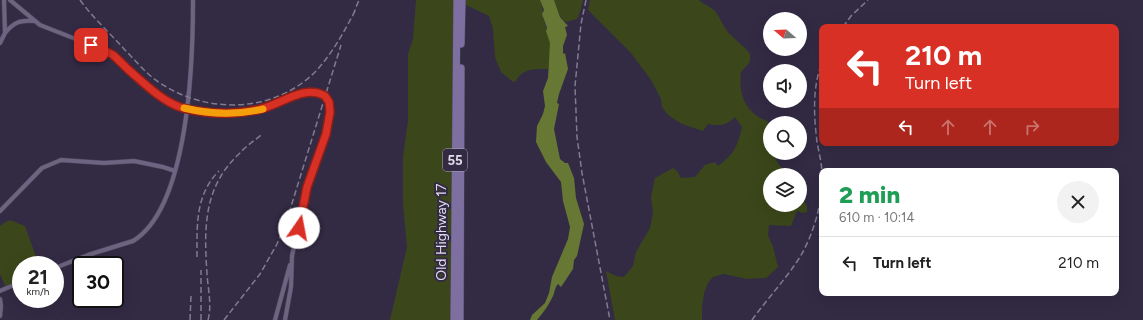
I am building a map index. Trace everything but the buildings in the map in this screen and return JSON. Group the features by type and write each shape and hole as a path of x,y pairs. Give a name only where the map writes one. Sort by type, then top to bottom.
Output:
{"main road":[{"name":"Old Highway 17","path":"454,320 461,0"},
{"name":"Old Highway 17","path":"460,320 461,0"}],"street":[{"path":"4,0 5,33"},
{"path":"10,0 34,21 49,29 113,55 145,84 166,100 179,107 206,112 246,112 266,108 299,94 308,92 314,92 325,96 329,102 330,112 326,134 307,187 293,256 275,320"},
{"path":"64,264 88,255 130,243 138,238 149,227 162,206 175,171 184,132 192,52 193,0"},
{"path":"0,43 5,33 17,22 24,20 34,21"},
{"path":"0,211 42,168 61,160 104,163 134,161 175,171"},
{"path":"285,320 291,287 293,256"},
{"path":"0,291 12,286"},
{"path":"0,299 0,316"}],"shaded area":[{"path":"416,0 456,0 453,320 390,320 407,247 403,205 403,157 408,121 408,54 413,39"},
{"path":"462,0 540,0 550,43 548,69 534,69 526,71 513,82 501,72 495,57 493,29 489,16 462,3"},
{"path":"540,0 554,0 560,17 568,26 565,27 567,35 563,46 563,54 565,53 568,69 559,94 557,103 559,104 554,129 560,159 565,163 568,163 574,178 576,198 584,224 573,269 561,287 558,284 557,285 550,303 544,312 537,320 530,320 532,315 545,303 549,293 552,277 568,239 570,227 563,201 561,182 546,162 536,142 537,126 545,106 543,91 548,78 550,43 542,14 544,10"},
{"path":"554,0 583,0 577,19 566,22 558,12"},
{"path":"590,0 699,0 715,11 728,32 750,54 750,62 741,72 741,91 748,107 752,112 763,120 763,160 776,160 782,168 763,168 763,212 797,212 791,226 769,225 768,235 778,267 766,278 747,279 724,274 713,277 708,283 704,293 702,320 615,320 606,271 616,276 624,277 633,266 636,252 650,228 653,213 651,197 655,178 673,168 677,171 681,178 695,177 705,165 715,162 718,166 732,153 739,140 742,127 735,117 723,125 708,124 703,131 682,124 668,115 662,107 661,99 651,80 631,53 588,10"},
{"path":"10,220 25,226 36,256 12,256 12,286 6,288 0,274 0,226"}],"railway":[{"path":"80,0 90,13 141,67 160,83 199,101 241,105 282,95 300,84 317,70 333,49 355,11"},
{"path":"353,15 359,0"},
{"path":"586,0 581,24 575,86 577,137 582,173 610,320"},
{"path":"845,24 851,16 868,0"},
{"path":"224,320 260,274 277,244 285,226 341,45"},
{"path":"819,72 815,92 815,112 817,142 821,168"},
{"path":"208,320 210,303 206,240 208,209 219,180 228,166 245,148 261,135"},
{"path":"197,257 197,234 201,201 205,190 219,171"},
{"path":"752,320 800,257 813,228 819,206"},
{"path":"201,270 201,320"},
{"path":"190,320 191,296"}],"slow traffic":[{"path":"184,108 218,113 246,112 263,109"}],"route":[{"path":"91,45 113,55 145,84 166,100 179,107 187,109 218,113 246,112 276,105 299,94 308,92 314,92 325,96 329,102 330,112 326,134 307,187 299,228"}]}
